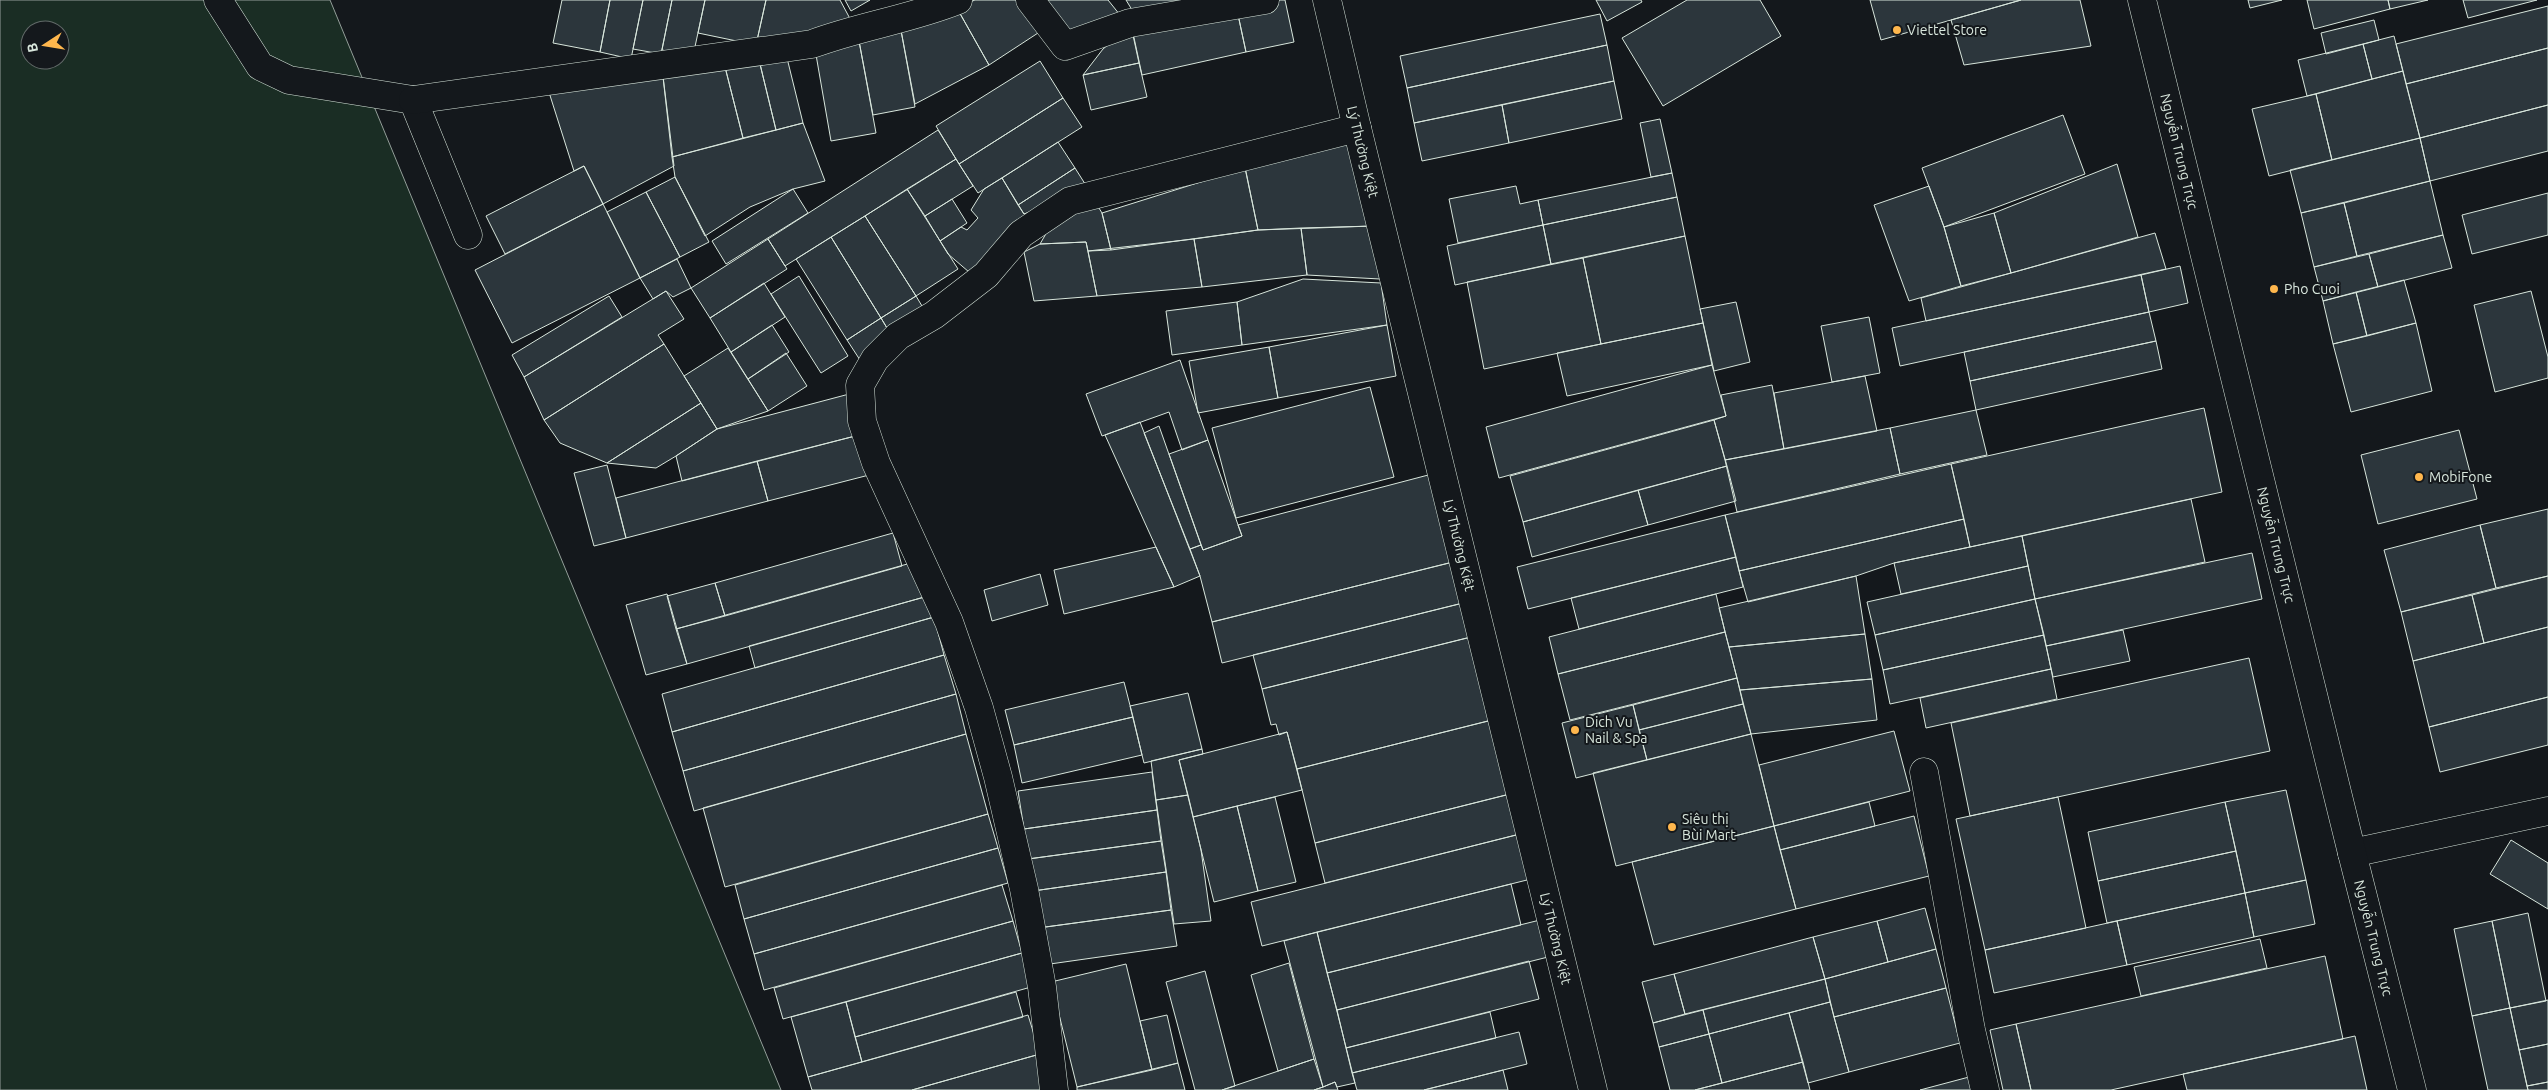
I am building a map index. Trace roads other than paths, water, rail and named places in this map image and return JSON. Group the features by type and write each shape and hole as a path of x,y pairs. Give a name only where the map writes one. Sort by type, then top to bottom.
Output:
{"street":[{"path":"218,0 260,66 289,80 412,100 812,44 936,9 958,0"},
{"path":"1030,0 1065,46 1130,23 1265,0"},
{"name":"Lý Thường Kiệt","path":"1328,0 1357,128 1593,1090"},
{"name":"Nguyễn Trung Trực","path":"2142,0 2412,1090"},
{"path":"412,100 468,235"},
{"path":"1054,1090 1042,987 1024,889 979,708 949,622 876,463 862,421 860,385 875,359 898,336 934,315 986,275 1021,234 1070,201 1357,128"},
{"path":"1924,772 1971,1030 1985,1090"},
{"path":"2352,853 2548,811"}],"place":[{"name":"Viettel Store","path":"1897,30"},
{"name":"Pho Cuoi","path":"2274,289"},
{"name":"MobiFone","path":"2419,477"},
{"name":"Dich Vu Nail & Spa","path":"1575,730"},
{"name":"Siêu thị Bùi Mart","path":"1672,827"}]}
